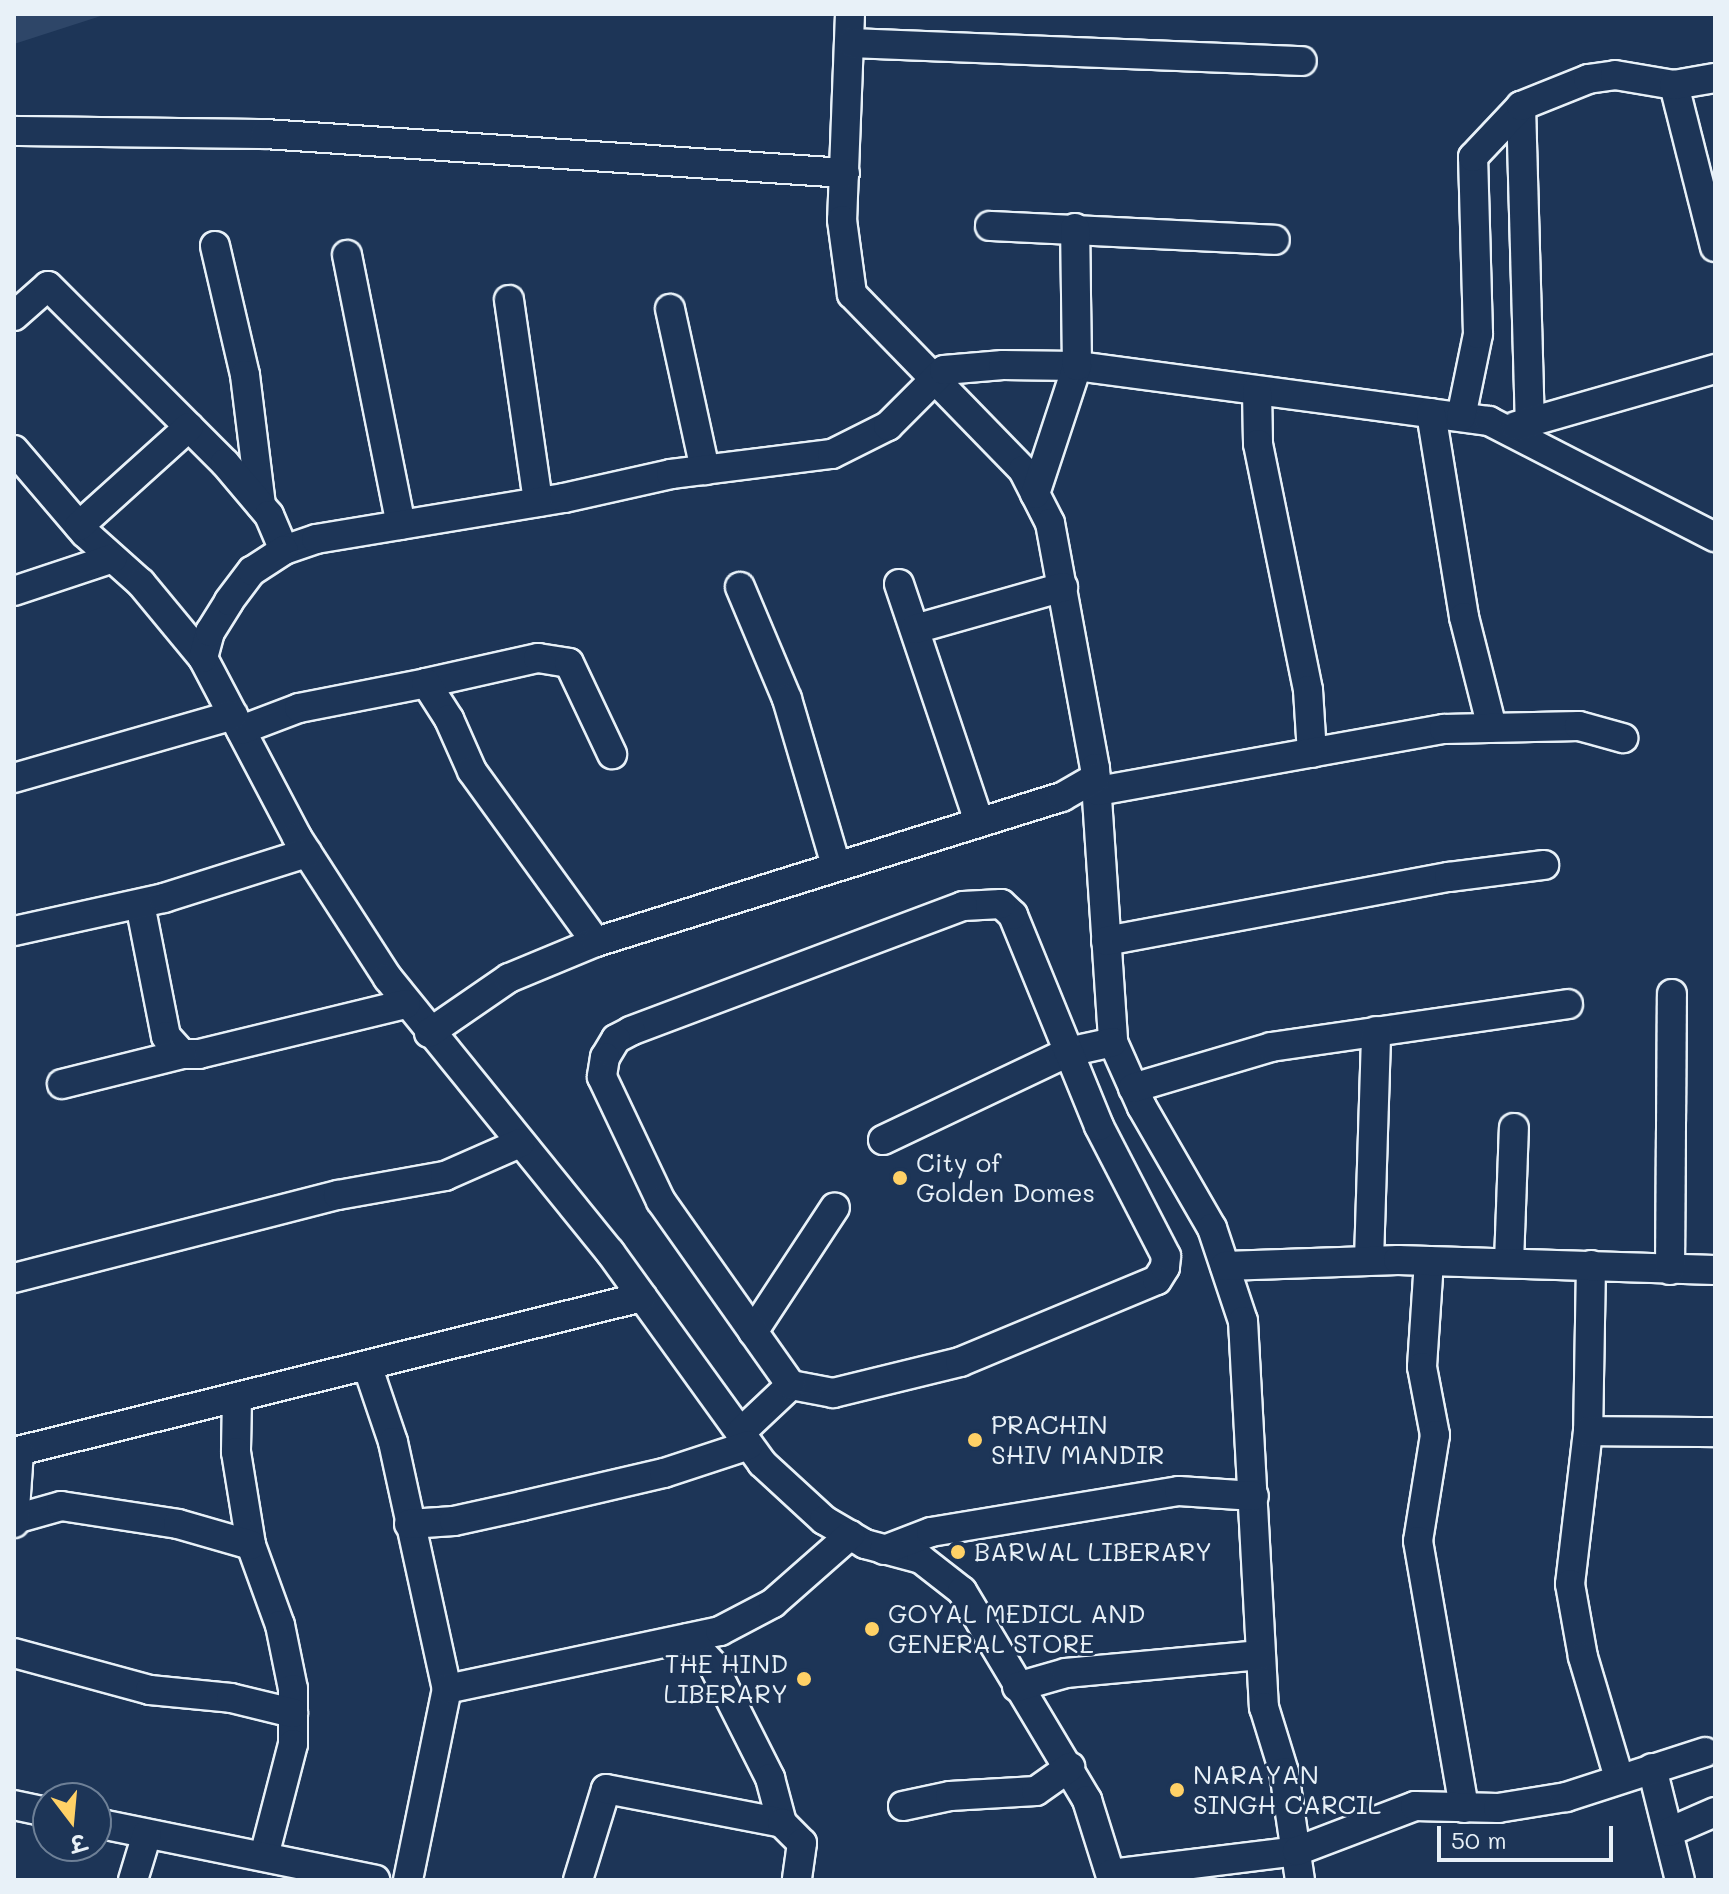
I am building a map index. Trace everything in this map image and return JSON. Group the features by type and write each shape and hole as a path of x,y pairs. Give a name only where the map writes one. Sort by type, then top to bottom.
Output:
{"street":[{"path":"850,14 852,43 842,220 852,294 1023,470 1050,523 1097,784 1113,1042 1133,1088 1212,1228 1243,1321 1264,1707 1284,1772 1300,1880"},
{"path":"852,43 1302,61"},
{"path":"1461,417 1478,334 1473,157 1521,106 1588,79 1615,75 1674,85 1715,78"},
{"path":"1674,85 1715,247"},
{"path":"1517,425 1521,106"},
{"path":"14,131 265,134 845,173"},
{"path":"990,226 1275,240"},
{"path":"1035,494 1077,366 1075,228"},
{"path":"215,246 245,375 261,505"},
{"path":"347,255 401,525"},
{"path":"14,316 48,286 189,427 261,505 284,550"},
{"path":"509,300 538,502"},
{"path":"670,309 705,470"},
{"path":"203,658 210,632 229,601 252,571 284,550 401,525 705,470 832,454 888,426 944,370 1077,366 1517,425 1715,537"},
{"path":"1517,425 1715,369"},
{"path":"1257,391 1258,444 1308,690 1312,753"},
{"path":"1431,413 1464,617 1492,728"},
{"path":"79,526 189,427"},
{"path":"14,450 79,526 113,558 203,658 307,853 406,1004 642,1297 744,1439 824,1520 884,1550 921,1559 962,1591 1017,1687 1070,1767 1087,1800 1111,1877 1297,1851 1415,1806 1464,1808 1566,1797 1705,1752"},
{"path":"14,591 113,558"},
{"path":"899,584 979,822"},
{"path":"740,587 787,699 836,865"},
{"path":"915,629 1063,587"},
{"path":"14,778 237,722 538,658 569,663 612,754"},
{"path":"426,683 449,719 472,771 596,942"},
{"path":"429,1033 509,978 596,942 1097,784 1312,753 1444,729 1579,726 1623,738"},
{"path":"14,931 140,904 307,853"},
{"path":"1106,941 1449,877 1544,865"},
{"path":"982,901 1001,904 1013,915 1068,1052 1099,1126 1166,1256 1157,1280 960,1362 833,1393 791,1385 661,1201 602,1077 605,1057 616,1039 982,901"},
{"path":"140,904 166,1036 182,1054"},
{"path":"1670,1270 1672,994"},
{"path":"62,1084 406,1004"},
{"path":"1133,1088 1271,1047 1568,1004"},
{"path":"1369,1260 1376,1031"},
{"path":"883,1140 1068,1052 1113,1042"},
{"path":"1509,1262 1514,1128"},
{"path":"14,1278 338,1195 445,1176 520,1143"},
{"path":"753,1332 835,1207"},
{"path":"1225,1266 1369,1260 1715,1270"},
{"path":"1429,1261 1422,1367 1435,1435 1418,1541 1464,1808"},
{"path":"1591,1265 1588,1431 1570,1584 1583,1657 1619,1778"},
{"path":"251,1545 178,1524 61,1506 15,1521 16,1451 155,1413 368,1368 461,1339 642,1297"},
{"path":"368,1368 393,1442 447,1689 408,1880"},
{"path":"409,1524 454,1521 664,1473 744,1439 791,1385"},
{"path":"237,1398 236,1452 251,1545 280,1625 293,1713 293,1744 264,1856"},
{"path":"1588,1431 1715,1432"},
{"path":"884,1550 931,1532 1179,1491 1254,1496"},
{"path":"447,1689 720,1631 773,1603 850,1535"},
{"path":"688,1638 713,1665 770,1778 782,1823 802,1843 797,1880"},
{"path":"14,1653 150,1690 231,1698 293,1713"},
{"path":"1017,1687 1066,1673 1260,1655"},
{"path":"903,1806 950,1796 1036,1791 1070,1767"},
{"path":"1652,1768 1680,1880"},
{"path":"578,1880 606,1789 782,1823"},
{"path":"1669,1832 1715,1812"},
{"path":"112,1826 375,1880"},
{"path":"133,1880 147,1834"}],"shaded area":[{"path":"14,14 107,14 14,44"}],"place":[{"name":"City of Golden Domes","path":"900,1178"},
{"name":"PRACHIN SHIV MANDIR","path":"975,1440"},
{"name":"BARWAL LIBERARY","path":"958,1552"},
{"name":"GOYAL MEDICL AND GENERAL STORE","path":"872,1629"},
{"name":"THE HIND LIBERARY","path":"804,1679"},
{"name":"NARAYAN SINGH CARCIL","path":"1177,1790"}]}
